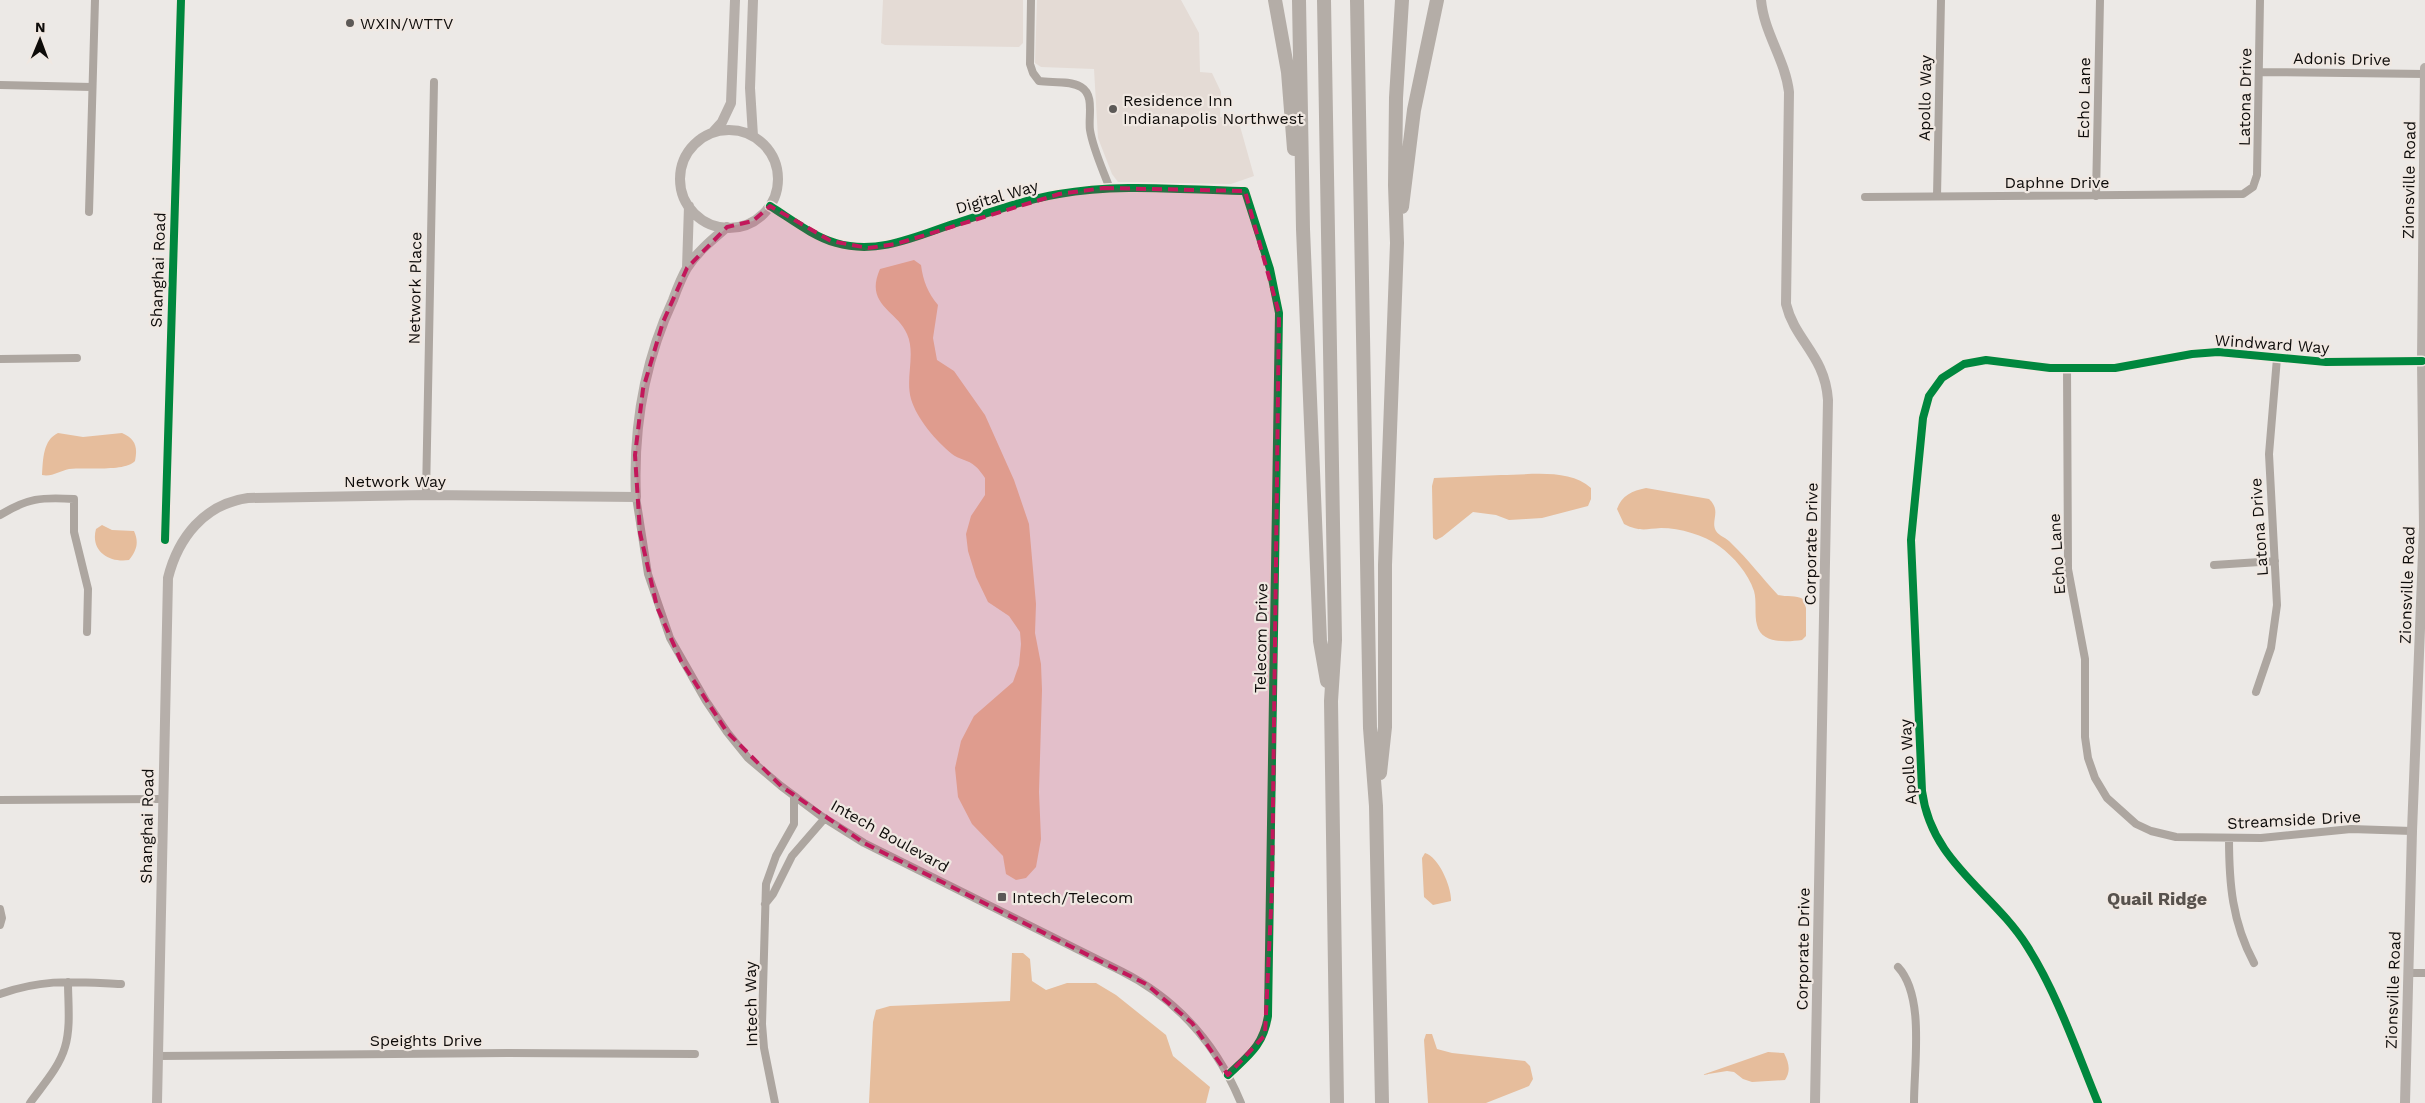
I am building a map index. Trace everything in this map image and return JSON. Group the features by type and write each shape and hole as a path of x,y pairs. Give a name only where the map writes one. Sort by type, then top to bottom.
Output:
{"highway":[{"path":"1275,0 1288,72 1295,173 1303,230"},
{"path":"1299,0 1303,230 1320,641 1331,701"},
{"path":"1324,0 1335,640 1331,701 1337,1103"},
{"path":"1357,0 1370,708 1376,806 1382,1103"},
{"path":"1376,806 1385,727 1385,565 1397,243 1395,146 1402,0"},
{"path":"1397,243 1414,110 1437,0"}],"street":[{"path":"89,212 95,0"},
{"path":"711,134 734,130 753,136 770,151 777,169 777,188 770,206 753,221 740,226 726,227 704,220 689,206 681,185 683,163 695,144 711,134 722,122 731,103 735,0"},
{"path":"753,0 750,88 753,136"},
{"path":"1031,0 1030,64 1033,73 1039,81 1073,84 1081,87 1086,93 1090,106 1090,131 1110,188"},
{"name":"Corporate Drive","path":"1761,0 1765,25 1780,59 1789,92 1786,304 1792,320 1820,365 1828,400 1816,1103"},
{"name":"Apollo Way","path":"1937,196 1940,0"},
{"name":"Echo Lane","path":"2096,196 2100,0"},
{"name":"Latona Drive","path":"2248,192 2255,183 2257,175 2260,0"},
{"name":"Zionsville Road","path":"2405,1103 2412,831 2424,527 2422,361 2425,68"},
{"name":"Adonis Drive","path":"2259,72 2425,74"},
{"name":"Network Place","path":"426,495 434,82"},
{"path":"0,85 92,87"},
{"name":"Digital Way","path":"770,206 815,235 830,241 868,248 896,244 981,215 1051,196 1110,188 1245,191"},
{"name":"Telecom Drive","path":"1228,1075 1255,1050 1265,1035 1268,1016 1272,888 1279,313 1270,269 1245,191"},
{"name":"Daphne Drive","path":"1865,197 2240,195 2248,192"},
{"name":"Intech Boulevard","path":"687,268 689,206"},
{"name":"Intech Boulevard","path":"726,227 705,246 687,268 662,322 647,373 637,429 636,496 642,550 652,591 677,653 706,702 732,739 754,764 794,796 864,843 1146,984 1192,1023 1215,1053 1241,1103"},
{"name":"Windward Way","path":"1945,375 1964,364 1986,360 2038,367 2115,368 2192,354 2218,352 2326,362 2422,361"},
{"path":"0,358 77,358"},
{"name":"Latona Drive","path":"2256,692 2269,656 2275,627 2277,596 2269,454 2277,358"},
{"name":"Echo Lane","path":"2067,368 2068,557 2070,587 2085,659 2085,737 2090,766"},
{"name":"Apollo Way","path":"1945,375 1934,388 1924,409 1911,532 1922,791 1925,809 1931,827 1945,852 2014,928 2036,960 2098,1103"},
{"name":"Network Way","path":"176,552 189,531 202,518 221,506 244,498 426,495 636,496"},
{"path":"0,516 28,500 44,498 74,499 74,532 88,589 88,632"},
{"name":"Shanghai Road","path":"157,1103 168,578 176,552"},
{"path":"2214,565 2275,561"},
{"name":"Streamside Drive","path":"2090,766 2107,798 2122,814 2136,824 2151,831 2176,837 2262,838 2351,829 2412,831"},
{"name":"Intech Way","path":"775,1103 764,1048 762,1024 766,884 770,870 794,824 794,796"},
{"path":"0,800 162,799"},
{"path":"765,904 773,894 792,856 825,818"},
{"path":"2229,838 2232,903 2238,928 2254,963"},
{"path":"0,909 2,918 0,925"},
{"path":"1898,967 1909,984 1915,1005 1914,1103"},
{"path":"2409,973 2425,973"},
{"path":"1,990 41,982 121,984"},
{"path":"30,1103 57,1064 65,1046 68,1031 68,982"},
{"name":"Speights Drive","path":"158,1056 507,1053 695,1054"}],"highlighted area":[{"path":"1104,188 1245,191 1279,313 1272,888 1265,1035 1228,1075 1192,1023 1146,984 864,843 781,786 727,732 681,661 657,607 640,533 635,455 643,389 663,322 687,268 727,227 753,221 770,206 831,241 868,248 896,244 1059,194"}],"shaded area":[{"path":"883,0 1023,0 1023,43 1019,47 885,45 881,43"},
{"path":"1037,0 1181,0 1199,33 1200,72 1212,73 1221,92 1220,117 1238,119 1254,176 1231,184 1118,182 1112,174 1098,138 1094,69 1041,67 1035,63"},
{"path":"914,260 921,265 926,286 938,305 933,338 937,360 954,371 985,415 1014,480 1029,524 1036,604 1035,633 1041,664 1042,690 1039,792 1041,839 1036,867 1026,878 1016,880 1006,874 1003,856 972,824 958,797 955,768 961,741 974,716 1013,682 1019,665 1020,632 1009,616 988,602 976,577 968,551 966,534 971,516 985,495 985,478 973,464 954,456 946,449 928,429 918,414 909,391 910,342 902,326 884,306 876,291 876,281 880,269"},
{"path":"58,433 83,437 122,433 133,441 136,447 135,461 123,467 69,469 53,475 42,475 47,445 49,440"},
{"path":"1536,474 1560,475 1582,482 1591,488 1591,499 1588,506 1542,518 1509,520 1496,515 1473,512 1442,537 1436,540 1433,538 1432,486 1434,478"},
{"path":"1646,488 1709,499 1715,508 1714,523 1717,533 1737,549 1778,595 1803,599 1806,608 1806,636 1802,640 1782,641 1769,639 1759,631 1755,595 1748,578 1735,560 1713,542 1699,535 1684,531 1668,528 1639,529 1624,524 1617,509 1619,504 1628,494"},
{"path":"102,525 112,530 134,531 136,546 129,560 115,560 103,554 99,549 96,544 96,529"},
{"path":"1425,853 1435,860 1444,874 1451,895 1451,901 1433,905 1424,897 1422,858"},
{"path":"1012,953 1023,953 1030,959 1032,981 1046,990 1067,983 1096,983 1116,995 1166,1035 1173,1056 1210,1087 1206,1103 869,1103 873,1022 876,1010 890,1006 1010,1001"},
{"path":"1426,1034 1432,1034 1437,1049 1452,1053 1525,1061 1530,1066 1533,1079 1529,1086 1486,1103 1428,1103 1424,1040"},
{"path":"1768,1052 1784,1053 1789,1067 1785,1080 1752,1082 1743,1079 1734,1072 1727,1071 1702,1075"}],"cycle path":[{"path":"165,540 181,0"},
{"path":"770,206 810,232 827,240 851,246 866,247 896,243 1006,207 1059,194 1129,188 1245,191 1270,269 1279,313 1268,1016 1259,1043 1228,1075"},
{"path":"2098,1103 2066,1023 2038,964 2013,926 1950,857 1937,837 1928,816 1922,791 1911,540 1923,418 1929,396 1942,378 1964,364 1986,360 2050,368 2115,368 2192,354 2218,352 2326,362 2422,361"}],"place":[{"name":"WXIN/WTTV","path":"350,23"},
{"name":"Residence Inn Indianapolis Northwest","path":"1113,109"},
{"name":"Intech/Telecom","path":"1002,897"}],"district":[{"name":"Quail Ridge","path":"2157,898"}]}
